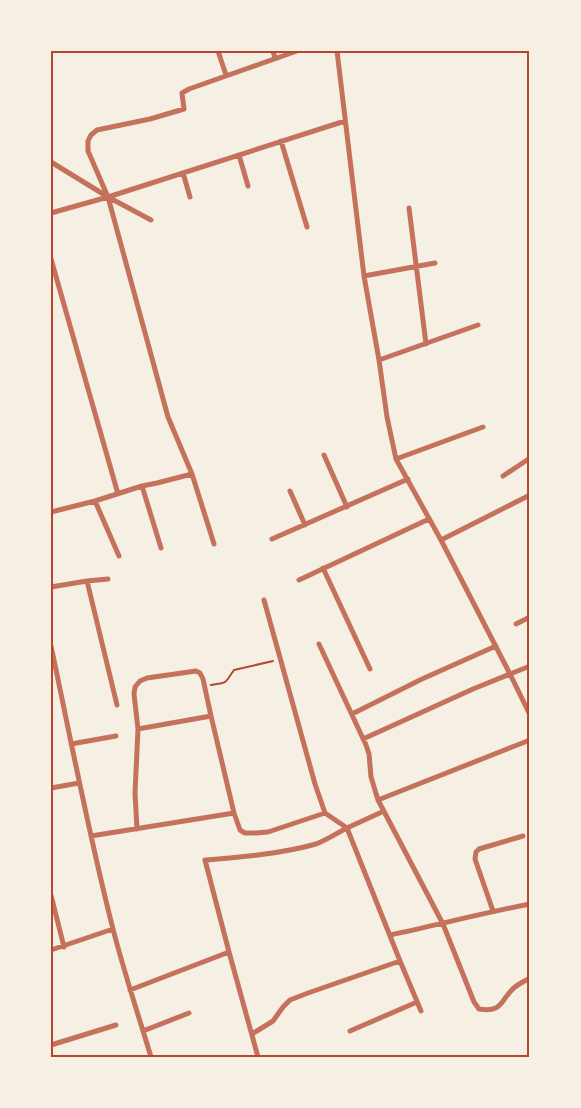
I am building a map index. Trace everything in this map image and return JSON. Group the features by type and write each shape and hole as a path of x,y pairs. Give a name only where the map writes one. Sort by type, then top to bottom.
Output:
{"street":[{"path":"218,51 226,75"},
{"path":"273,51 275,58"},
{"path":"214,544 192,474 168,417 108,197 88,151 88,142 91,135 98,130 150,119 184,109 182,93 189,88 297,51"},
{"path":"337,51 364,276 387,417 396,459 441,540 530,715"},
{"path":"51,213 108,197 345,121"},
{"path":"280,141 307,227"},
{"path":"238,155 248,186"},
{"path":"51,162 108,197 152,220"},
{"path":"183,173 190,197"},
{"path":"409,208 426,344"},
{"path":"51,259 118,494"},
{"path":"364,276 435,263"},
{"path":"379,360 478,325"},
{"path":"396,459 483,427"},
{"path":"324,455 347,507"},
{"path":"502,476 530,458"},
{"path":"51,512 192,474"},
{"path":"272,540 408,480"},
{"path":"142,486 161,548"},
{"path":"290,491 305,525"},
{"path":"441,540 530,495"},
{"path":"95,501 118,556"},
{"path":"299,580 429,519"},
{"path":"324,568 370,669"},
{"path":"51,587 108,579"},
{"path":"88,581 116,705"},
{"path":"264,600 325,813 347,828 421,1011"},
{"path":"516,624 530,617"},
{"path":"319,644 364,739 369,754 371,777 378,800 443,924 474,1002 479,1009 488,1010 499,1006 515,987 530,978"},
{"path":"51,646 79,783 113,929 151,1057"},
{"path":"352,714 422,679 496,646"},
{"path":"364,739 473,689 530,666"},
{"path":"137,829 135,793 138,729 135,687 140,681 147,678 196,671 200,673 205,686 234,813 240,830 245,833 268,832 325,813"},
{"path":"138,729 212,716"},
{"path":"71,744 116,736"},
{"path":"378,800 530,740"},
{"path":"51,788 79,783"},
{"path":"258,1057 205,860 277,852 317,843 384,811"},
{"path":"91,836 234,813"},
{"path":"493,911 475,859 476,852 479,849 523,836"},
{"path":"51,895 64,946"},
{"path":"390,935 530,904"},
{"path":"51,950 113,929"},
{"path":"130,990 229,952"},
{"path":"252,1034 273,1021 290,1000 400,961"},
{"path":"350,1032 417,1002"},
{"path":"143,1031 189,1013"},
{"path":"51,1045 116,1025"}],"path":[{"path":"205,686 225,683 229,680 234,670 280,660"}]}
